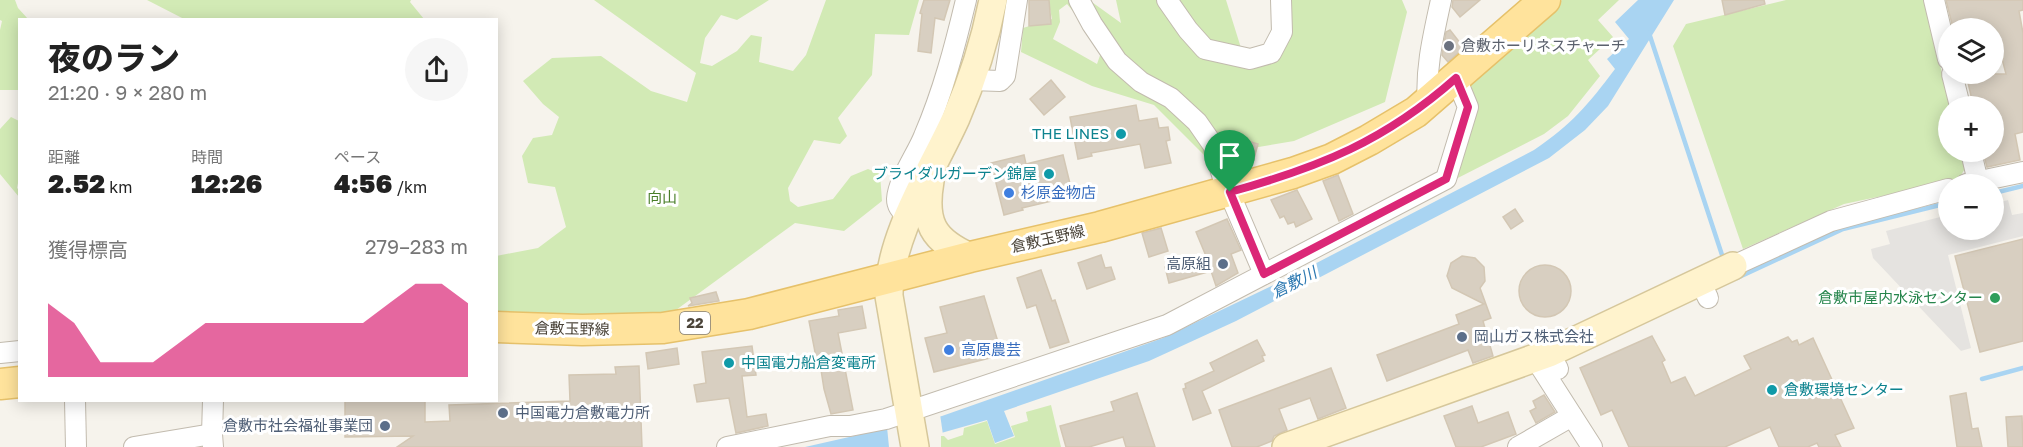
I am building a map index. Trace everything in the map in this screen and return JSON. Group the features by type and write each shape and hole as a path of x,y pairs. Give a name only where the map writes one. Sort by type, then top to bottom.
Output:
{"main road":[{"name":"倉敷玉野線","path":"498,327 582,330 663,328 749,314 970,257 1100,227 1293,173 1332,159 1370,140 1428,103 1545,0"},
{"path":"0,384 18,381"}],"street":[{"path":"908,218 898,207 897,198 937,104 952,59 966,0"},
{"path":"913,430 889,296 890,278 894,258 908,218 971,80 984,41 993,0"},
{"path":"971,80 1000,81 1005,76 1017,0"},
{"path":"1079,0 1092,24 1118,61 1141,82 1172,98 1197,122 1213,146 1223,178 1264,274"},
{"path":"1167,0 1205,50 1250,59 1270,53 1282,32 1281,0"},
{"path":"1428,103 1427,84 1441,0"},
{"path":"1934,0 1938,18"},
{"path":"727,447 830,426 866,424 913,430 990,382 1167,325 1446,179 1468,107 1456,78"},
{"path":"932,168 928,214 941,239 950,248 970,257"},
{"path":"2004,176 2023,172"},
{"path":"1286,447 1548,363 1712,283 1833,229 1938,192"},
{"path":"0,353 18,351"},
{"path":"1548,363 1572,416 1592,447"},
{"path":"75,402 76,447"},
{"path":"134,447 213,440 213,402"},
{"path":"1518,447 1572,416"}],"green space":[{"path":"0,0 15,0 18,8 27,18 18,18 18,90 0,90 2,21 0,20"},
{"path":"147,0 411,0 410,2 423,18 182,18"},
{"name":"向山","path":"594,0 769,0 737,20 721,15 705,38 700,63 712,66 737,51 751,35 762,37 759,62 793,71 806,55 826,0 919,0 909,35 875,34 872,75 838,118 847,136 840,144 814,140 788,188 790,201 798,207 833,199 851,176 868,169 880,174 882,201 844,231 795,223 650,329 498,320 498,256 538,248 566,227 555,187 528,183 522,156 533,138 552,135 559,117 543,104 523,81 552,58 601,56 651,91 687,102 696,73"},
{"path":"1048,0 1089,0 1121,23 1116,0 1226,0 1241,48 1254,49 1269,42 1285,0 1402,0 1407,12 1385,102 1294,141 1205,156 1154,105 1092,86 1021,52 1023,28 1052,19","holes":["1067,4 1103,47 1097,64 1053,39 1060,22 1059,10"]},
{"path":"1562,0 1619,0 1598,20 1613,37 1588,60 1600,76 1568,116 1544,134 1448,183 1474,102 1470,80"},
{"path":"1786,0 1924,0 1938,57 1938,84 1945,84 1948,96 1938,96 1938,162 1965,162 1966,167 1962,174 1938,174 1938,184 1844,204 1743,249 1673,46 1686,24"},
{"path":"11,117 18,120 18,196 0,174 0,129"},
{"path":"1051,405 1061,447 941,447 941,436 948,440 963,435 964,428 987,421 995,444 1015,437 1011,426 1028,421 1026,412"}],"shaded area":[{"path":"2008,200 2012,215 2023,213 2023,236 1948,255 1971,348 1961,351 1873,258 1871,249 1890,244 1886,231 1938,218 1938,240 2004,240 2004,201"}],"water":[{"name":"倉敷川","path":"1638,0 1674,0 1608,106 1585,130 1549,158 1236,321 1149,361 1004,411 1014,436 995,443 987,420 892,447 805,447 942,416 1163,338 1278,283 1534,150 1579,113 1615,69 1607,59 1629,39 1615,22"}],"pier":[{"path":"940,414 943,435 899,447 889,447 887,427"}],"building":[{"path":"924,0 950,0 944,20 935,18 931,53 918,51 922,14 920,13"},
{"path":"1029,0 1049,0 1051,24 1029,26"},
{"path":"1453,0 1480,0 1460,17 1452,7"},
{"path":"1722,0 1764,0 1765,4 1725,15"},
{"path":"1946,0 2023,0 2023,10 2019,11 2023,33 2023,132 2015,134 2020,160 1987,167 1986,162 2004,162 2004,96 1971,96 1968,84 2004,84 2004,74 2006,74 2004,18 1950,18"},
{"name":"倉敷ホーリネスチャーチ","path":"1450,30 1464,48 1448,62 1442,55 1446,32"},
{"path":"1051,80 1065,97 1044,115 1030,99"},
{"name":"THE LINES","path":"1136,105 1139,121 1157,118 1159,128 1168,127 1170,140 1166,141 1171,163 1145,168 1140,144 1091,153 1092,156 1078,159 1070,117"},
{"path":"1231,136 1258,144 1253,162 1228,155 1227,149"},
{"path":"1024,155 1026,164 1063,155 1073,196 1022,208 1023,210 1004,215 991,163"},
{"path":"1338,175 1353,214 1339,221 1323,181"},
{"path":"1297,190 1312,219 1296,227 1294,222 1288,224 1284,216 1280,218 1271,200"},
{"path":"1515,209 1523,221 1511,229 1503,217"},
{"path":"1227,219 1241,250 1231,254 1238,273 1216,286 1211,271 1169,283 1165,267 1206,256 1196,232"},
{"path":"1161,228 1168,251 1149,257 1142,233"},
{"name":"倉敷市屋内水泳センター","path":"2023,239 2023,341 1980,352 1955,256"},
{"path":"1101,255 1105,268 1111,267 1115,279 1087,289 1078,263"},
{"name":"岡山ガス株式会社","path":"1462,256 1475,258 1484,267 1485,281 1480,288 1491,318 1483,321 1493,356 1473,363 1468,350 1387,381 1377,355 1459,324 1456,315 1484,304 1452,288 1447,276 1451,263"},
{"path":"1545,265 1555,267 1563,273 1569,281 1571,291 1569,301 1563,309 1555,315 1545,317 1535,315 1527,309 1521,301 1519,291 1521,281 1527,273 1535,267"},
{"path":"1041,270 1052,301 1055,300 1069,342 1050,348 1036,305 1027,308 1017,278"},
{"path":"716,292 719,301 688,306 692,303 690,298"},
{"path":"984,296 1002,355 934,372 925,338 947,333 940,307"},
{"path":"862,306 866,328 838,333 853,410 831,414 809,321 839,316 838,310"},
{"name":"倉敷環境センター","path":"1652,336 1665,360 1662,362 1671,383 1685,377 1695,396 1751,369 1744,356 1788,337 1792,342 1797,340 1799,345 1813,338 1854,428 1835,435 1841,447 1819,447 1817,443 1808,447 1779,447 1770,427 1725,447 1629,447 1612,410 1601,415 1580,368"},
{"path":"1257,340 1265,355 1262,356 1264,361 1202,391 1211,413 1193,420 1183,389 1186,388 1185,384 1214,371 1210,363"},
{"name":"中国電力船倉変電所","path":"752,346 756,375 742,376 747,417 766,414 768,426 736,433 729,398 697,402 694,385 706,383 702,352"},
{"path":"677,348 679,364 648,369 646,353"},
{"name":"中国電力倉敷電力所","path":"639,366 642,447 397,447 413,436 345,437 345,402 425,402 425,422 450,421 449,405 570,401 569,375 616,374 615,367"},
{"path":"1331,368 1346,408 1318,419 1310,398 1279,409 1287,430 1274,436 1272,441 1257,447 1232,447 1219,410"},
{"path":"1137,393 1155,447 1126,447 1123,437 1089,447 1066,447 1060,426 1114,411 1111,402"},
{"path":"1966,393 1972,429 1978,428 1982,447 1957,447 1950,396"},
{"path":"1544,395 1555,412 1536,423 1530,411 1536,408 1533,401"},
{"path":"1472,406 1478,423 1508,412 1516,434 1481,447 1456,447 1444,416"},
{"path":"2022,416 2023,447 2008,447 2006,417"}],"waterway":[{"path":"1649,33 1724,261"},
{"path":"2004,191 2023,186"},
{"path":"1737,278 1843,229 1938,205"},
{"path":"1982,379 2023,368"}],"place":[{"name":"倉敷ホーリネスチャーチ","path":"1449,46"},
{"name":"THE LINES","path":"1121,134"},
{"name":"ブライダルガーデン錦屋","path":"1049,174"},
{"name":"杉原金物店","path":"1009,193"},
{"name":"高原組","path":"1223,264"},
{"name":"倉敷市屋内水泳センター","path":"1995,298"},
{"name":"岡山ガス株式会社","path":"1462,337"},
{"name":"高原農芸","path":"949,350"},
{"name":"中国電力船倉変電所","path":"729,363"},
{"name":"倉敷環境センター","path":"1772,390"},
{"name":"中国電力倉敷電力所","path":"503,413"},
{"name":"倉敷市社会福祉事業団","path":"385,426"}],"route":[{"path":"1456,78 1468,107 1446,179 1264,274 1230,192 1332,159 1370,140 1416,112 1456,78"}]}
